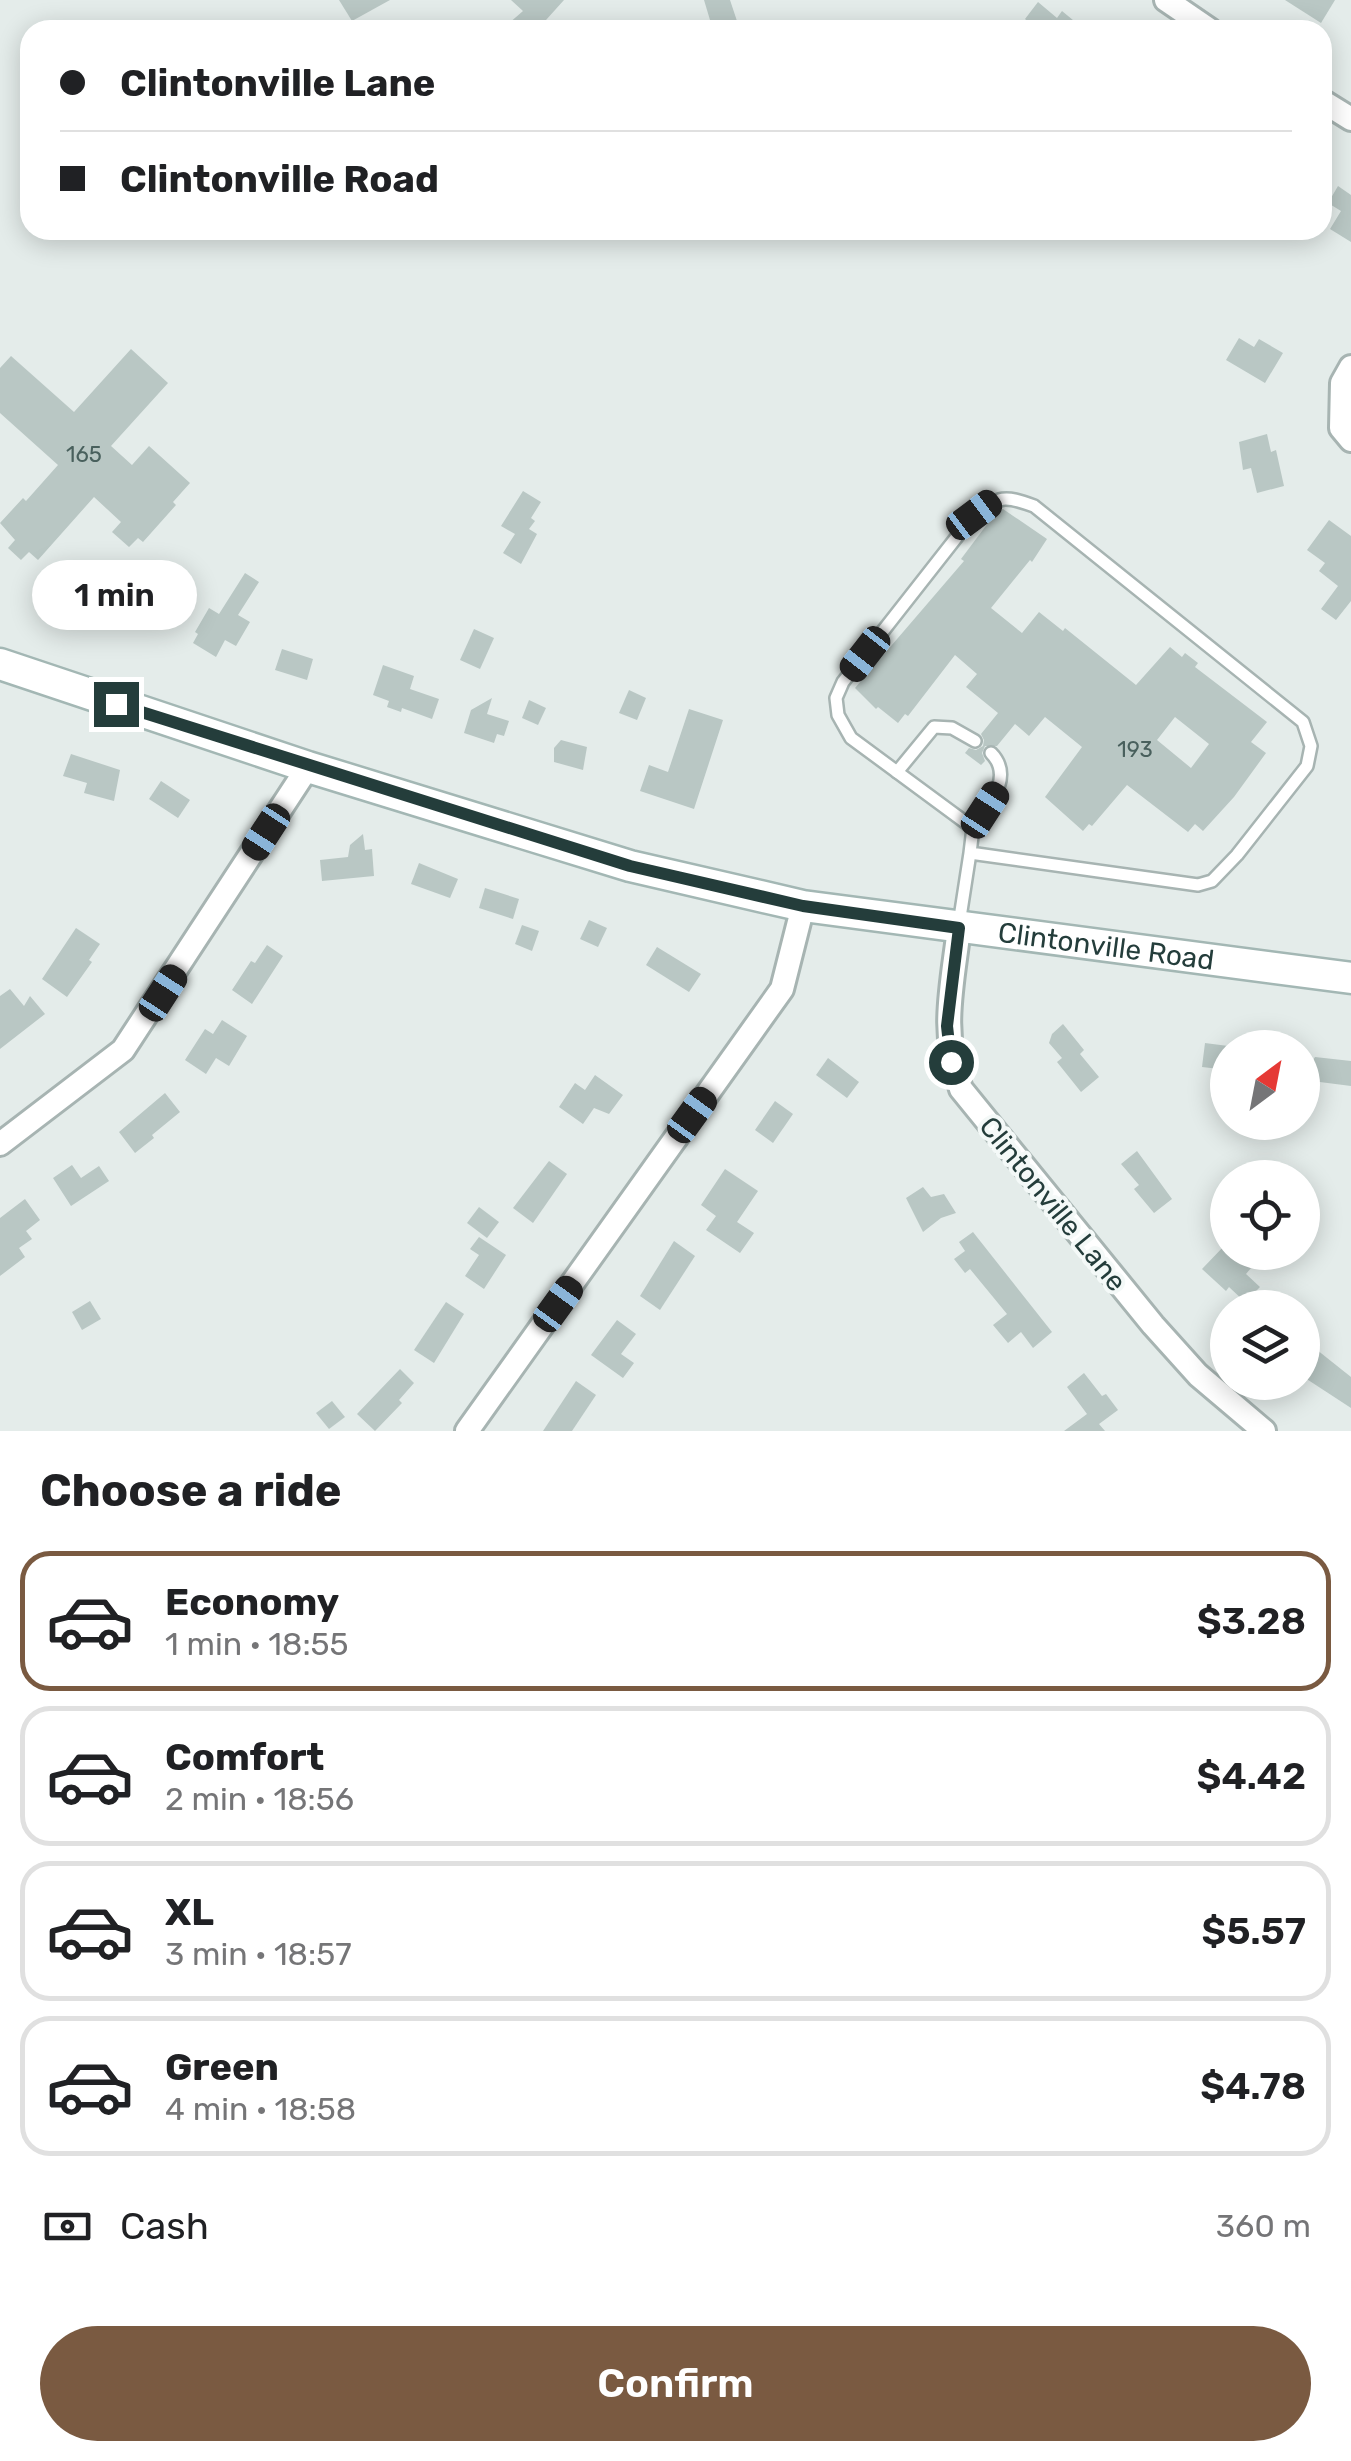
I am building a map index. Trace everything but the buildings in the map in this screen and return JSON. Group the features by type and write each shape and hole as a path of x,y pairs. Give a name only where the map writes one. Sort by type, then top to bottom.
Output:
{"main road":[{"name":"Clintonville Road","path":"0,664 308,767 630,866 803,906 1351,978"}],"street":[{"path":"1166,0 1195,20"},
{"path":"1351,367 1342,383 1341,428 1351,440"},
{"path":"0,1144 123,1050 308,767"},
{"path":"467,1431 782,989 803,906"},
{"name":"Clintonville Lane","path":"959,928 947,1026 951,1062 961,1089 1164,1338 1198,1375 1264,1431"}],"lane":[{"path":"970,853 1198,885 1212,881 1307,766 1311,746 1304,722 1034,506 1010,497 996,499 974,515 843,682 836,698 838,715 851,738 973,828"},
{"path":"897,772 934,728 952,728 975,740"},
{"path":"959,928 973,828 1002,775 1000,762 991,754"}],"route":[{"path":"116,704 630,866 803,906 959,928 947,1026 951,1062"}]}
